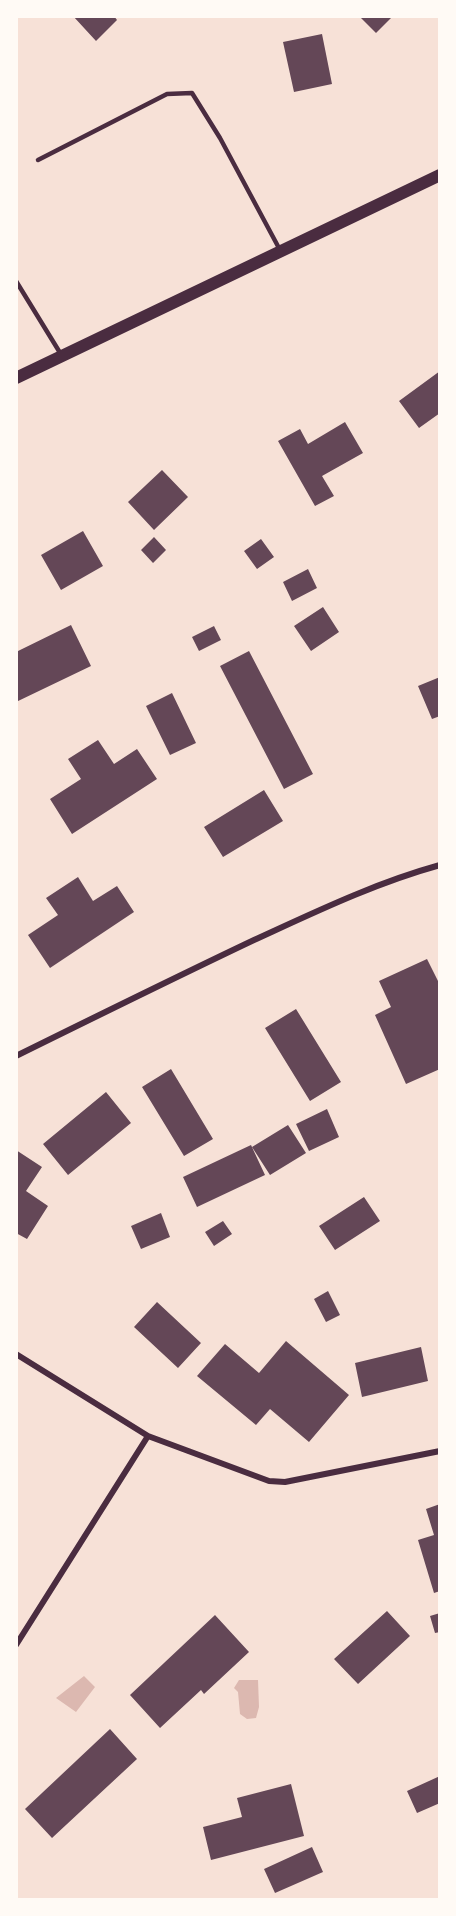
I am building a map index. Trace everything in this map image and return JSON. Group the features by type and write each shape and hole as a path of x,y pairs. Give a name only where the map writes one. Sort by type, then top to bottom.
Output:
{"main road":[{"path":"16,378 440,175"}],"street":[{"path":"16,1056 322,909 402,875 440,865"},
{"path":"16,1354 148,1436 269,1481 277,1482 440,1451"},
{"path":"16,1646 148,1436"}],"lane":[{"path":"38,160 166,94 192,93 220,138 280,250"},
{"path":"16,281 62,356"}],"shaded area":[{"path":"84,1676 95,1687 76,1712 56,1698"},
{"path":"239,1680 258,1680 259,1707 256,1718 247,1719 240,1714 238,1692 234,1688"}],"building":[{"path":"73,16 114,16 117,20 96,41"},
{"path":"359,16 393,16 376,33"},
{"path":"322,34 332,84 294,92 283,42"},
{"path":"440,371 440,413 419,428 399,401"},
{"path":"345,422 363,453 322,476 334,496 315,506 278,441 300,429 308,444"},
{"path":"162,470 188,497 154,530 128,502"},
{"path":"83,531 103,566 61,590 41,555"},
{"path":"154,537 166,550 153,563 141,550"},
{"path":"261,539 274,557 257,569 244,551"},
{"path":"308,569 317,588 292,601 283,582"},
{"path":"323,607 339,632 311,651 294,626"},
{"path":"71,625 91,666 16,702 16,652"},
{"path":"214,626 221,640 199,651 192,637"},
{"path":"249,651 313,774 284,789 220,666"},
{"path":"440,677 440,716 432,719 418,686"},
{"path":"172,693 196,743 170,755 146,706"},
{"path":"98,740 114,764 137,749 157,779 72,834 50,799 81,779 68,759"},
{"path":"264,790 283,821 223,857 204,827"},
{"path":"78,877 93,901 117,886 134,912 50,968 28,935 58,915 46,898"},
{"path":"427,959 440,985 440,1069 406,1084 375,1015 391,1007 379,981"},
{"path":"296,1009 341,1082 310,1101 265,1028"},
{"path":"171,1069 213,1139 184,1156 142,1087"},
{"path":"106,1092 131,1123 68,1175 43,1144"},
{"path":"327,1109 339,1137 309,1151 296,1124"},
{"path":"288,1125 306,1153 270,1175 252,1147"},
{"path":"251,1145 265,1175 197,1207 183,1177"},
{"path":"16,1150 42,1167 26,1191 48,1206 27,1239 16,1233"},
{"path":"364,1197 380,1221 335,1250 319,1226"},
{"path":"161,1213 170,1237 141,1249 131,1226"},
{"path":"223,1221 232,1234 214,1246 205,1232"},
{"path":"328,1291 340,1315 326,1322 314,1299"},
{"path":"157,1302 201,1343 178,1368 134,1327"},
{"path":"286,1341 349,1395 309,1442 270,1409 256,1425 197,1376 225,1344 259,1373"},
{"path":"421,1347 428,1381 362,1397 355,1363"},
{"path":"440,1504 440,1591 434,1593 418,1540 434,1535 426,1509"},
{"path":"387,1611 410,1636 358,1684 334,1659"},
{"path":"440,1613 440,1632 435,1633 430,1616"},
{"path":"215,1615 249,1652 204,1694 201,1690 160,1728 130,1695"},
{"path":"110,1729 137,1759 52,1838 25,1809"},
{"path":"440,1776 440,1803 417,1813 407,1791"},
{"path":"291,1784 304,1836 211,1860 203,1827 242,1817 237,1798"},
{"path":"312,1847 323,1872 275,1893 264,1869"}]}
